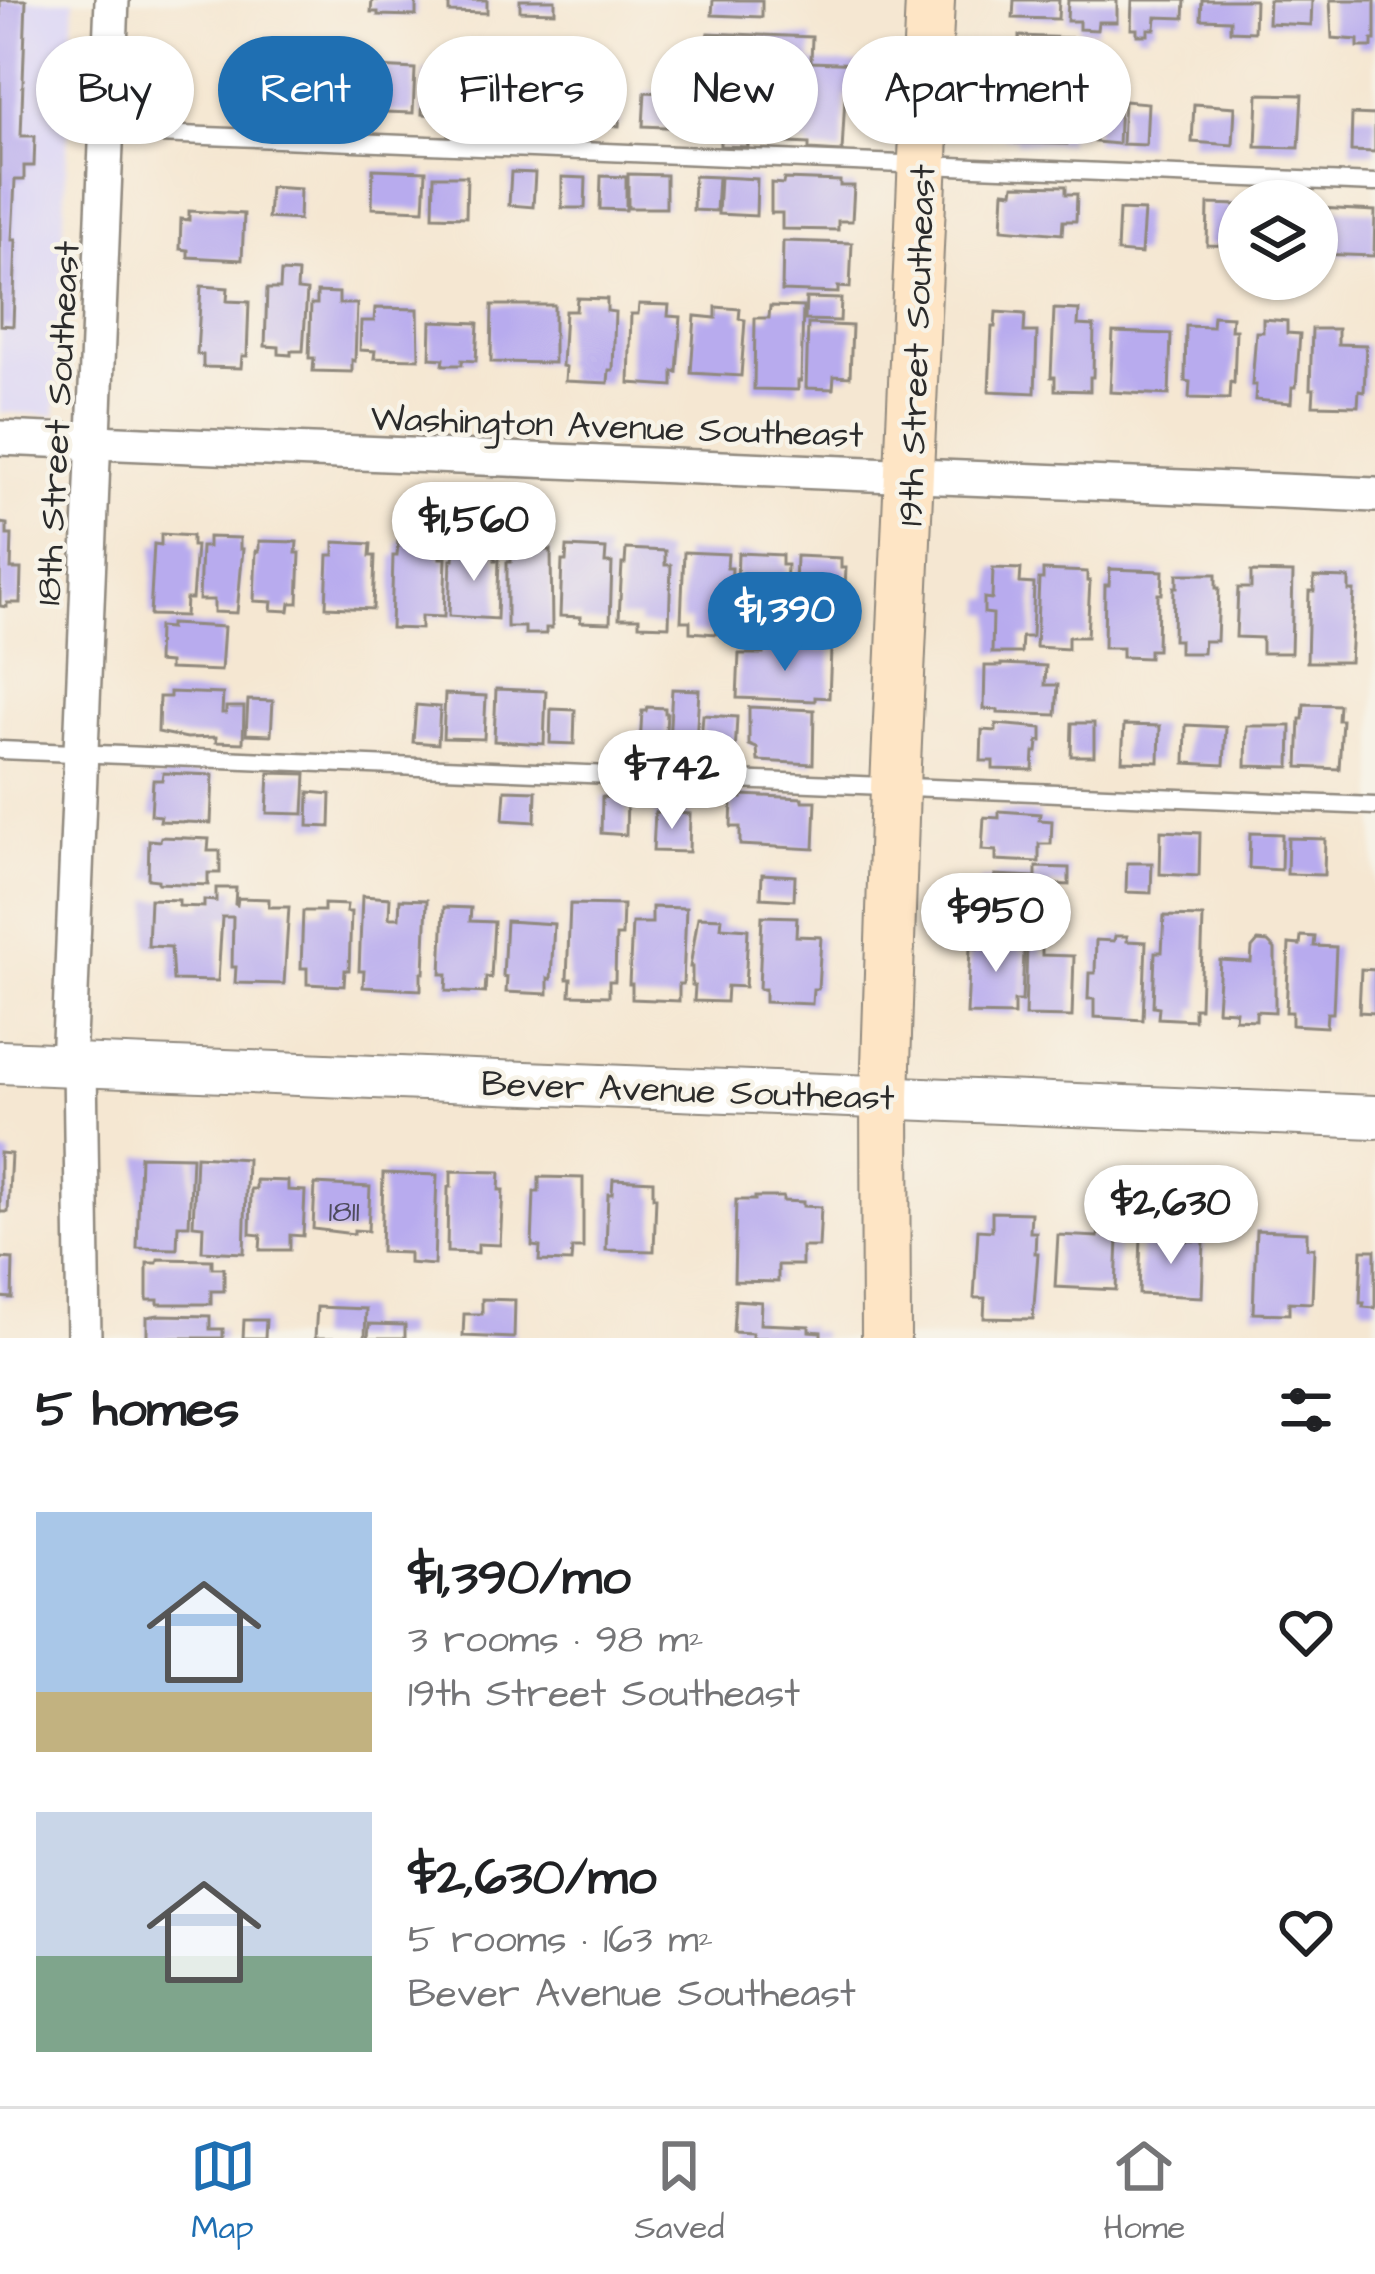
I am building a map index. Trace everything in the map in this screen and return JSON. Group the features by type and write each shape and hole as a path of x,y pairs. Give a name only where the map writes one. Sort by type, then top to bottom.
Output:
{"main road":[{"name":"19th Street Southeast","path":"886,1338 885,1097 895,787 930,0"}],"street":[{"name":"18th Street Southeast","path":"111,36 112,0"},
{"name":"18th Street Southeast","path":"84,1338 74,1065 79,753 107,144"},
{"name":"Washington Avenue Southeast","path":"0,438 1375,495"},
{"name":"Bever Avenue Southeast","path":"0,1062 1375,1118"}],"lane":[{"path":"194,135 1375,183"},
{"path":"0,750 1375,806"}],"shaded area":[{"path":"0,0 74,0 72,36 36,36 36,144 67,144 55,415 0,412"}],"building":[{"path":"0,0 26,0 21,136 35,136 34,166 24,166 24,180 15,180 13,326 0,325"},
{"path":"372,0 416,0 416,16 378,15 371,12"},
{"path":"449,0 487,0 487,13 449,12"},
{"path":"520,0 555,0 555,12 520,11"},
{"path":"713,0 762,0 762,17 712,15"},
{"path":"1014,0 1059,0 1058,19 1013,18"},
{"path":"1068,0 1117,0 1117,22 1098,22 1097,30 1079,29 1079,21 1067,21"},
{"path":"1132,0 1185,0 1184,18 1156,17 1155,29 1137,35 1137,29 1131,29"},
{"path":"1202,0 1255,0 1254,32 1230,31 1230,20 1201,19"},
{"path":"1269,0 1312,0 1311,25 1268,23"},
{"path":"1330,0 1375,0 1372,47 1358,47 1358,40 1332,38"},
{"path":"708,33 786,36 708,36"},
{"path":"818,62 842,63 842,152 809,150 809,144 818,144"},
{"path":"393,68 415,69 413,113 393,112"},
{"path":"645,92 651,92 651,126 643,126"},
{"path":"1258,94 1302,95 1299,148 1256,147"},
{"path":"1131,102 1148,103 1146,145 1122,144 1131,144"},
{"path":"1194,104 1235,107 1233,145 1192,142"},
{"path":"1352,114 1375,115 1375,152 1351,151"},
{"path":"373,169 426,171 424,210 372,208"},
{"path":"511,172 535,173 533,207 509,205"},
{"path":"628,174 666,175 666,208 628,208"},
{"path":"434,176 467,176 466,217 433,216"},
{"path":"601,176 626,177 626,210 600,209"},
{"path":"694,176 718,177 716,211 693,210"},
{"path":"562,177 586,178 585,208 562,208"},
{"path":"720,177 757,179 756,216 718,214"},
{"path":"784,179 854,186 852,221 838,221 838,230 782,229 782,213 771,213 771,183 783,184"},
{"path":"1014,185 1066,186 1066,194 1077,194 1076,221 1063,221 1062,234 1002,229 1004,191 1013,192"},
{"path":"270,187 300,189 299,220 268,218"},
{"path":"1208,204 1218,204 1218,245 1207,245"},
{"path":"1338,209 1375,211 1374,256 1338,255"},
{"path":"1119,210 1144,211 1141,254 1117,252"},
{"path":"189,211 244,214 242,260 188,257 188,250 180,249 181,219 189,220"},
{"path":"783,241 852,243 850,288 838,287 838,293 782,291"},
{"path":"281,272 298,273 297,290 307,291 303,351 291,351 291,355 279,354 279,347 265,346 267,289 280,289"},
{"path":"201,286 228,288 227,301 249,302 247,356 242,356 241,368 203,367 203,355 197,354"},
{"path":"317,292 339,293 339,304 357,304 352,372 313,371 314,358 309,358 311,304 317,304"},
{"path":"577,298 607,299 607,311 615,312 613,370 609,370 608,383 565,381 565,311 576,311"},
{"path":"806,298 841,299 840,321 805,320"},
{"path":"639,304 669,305 668,316 681,317 673,386 629,383 631,314 638,314"},
{"path":"492,305 554,305 554,363 491,362"},
{"path":"770,306 803,307 798,390 754,389 755,318 769,318"},
{"path":"716,307 740,309 739,319 745,320 741,376 691,373 695,316 716,318"},
{"path":"375,308 418,309 419,359 374,358 375,351 360,350 361,321 374,321"},
{"path":"1054,309 1079,310 1078,325 1094,326 1090,391 1055,390 1055,377 1051,377"},
{"path":"996,312 1025,314 1024,332 1037,332 1035,393 989,391"},
{"path":"1213,316 1232,317 1231,330 1236,330 1234,383 1230,382 1229,399 1189,398 1186,326 1212,327"},
{"path":"1263,319 1287,321 1287,333 1300,334 1291,403 1255,400 1256,332 1263,332"},
{"path":"431,321 478,323 476,361 443,365 444,359 430,358"},
{"path":"808,324 852,326 850,377 834,376 833,389 806,388"},
{"path":"1312,329 1338,329 1338,344 1366,345 1364,392 1359,391 1358,406 1313,405"},
{"path":"1113,332 1171,334 1169,395 1110,392"},
{"path":"0,523 7,524 7,535 12,535 11,569 21,569 20,603 7,603 7,607 0,606"},
{"path":"161,534 192,536 192,546 196,546 192,599 186,599 185,616 150,615 154,544 161,545"},
{"path":"208,537 240,538 237,613 214,612 214,600 199,600 201,547 208,547"},
{"path":"259,541 297,542 298,603 290,603 289,611 271,610 272,602 254,601"},
{"path":"398,541 441,543 440,558 446,558 444,617 421,616 421,629 391,628 393,556 397,556"},
{"path":"334,542 371,544 370,556 375,556 373,609 326,607 328,555 334,555"},
{"path":"455,547 495,549 495,560 499,560 497,619 449,616"},
{"path":"567,547 606,549 605,563 612,563 610,623 560,616"},
{"path":"626,549 665,551 665,565 671,565 669,626 639,625 639,618 619,618"},
{"path":"511,550 551,550 552,628 546,628 546,634 525,634 525,627 507,627"},
{"path":"684,552 728,554 727,568 732,568 729,622 716,622 716,634 690,632 690,621 681,621"},
{"path":"738,553 782,555 782,565 787,565 785,621 771,621 771,632 744,631 744,619 736,619"},
{"path":"796,556 841,558 841,568 846,568 843,625 831,625 831,635 803,634 803,623 794,623"},
{"path":"993,568 1021,569 1020,583 1034,584 1032,637 1022,637 1021,653 992,653 993,614 984,613 984,598 992,599"},
{"path":"1110,569 1163,571 1157,650 1149,650 1149,658 1122,657 1122,648 1104,648 1105,585 1109,585"},
{"path":"1043,570 1087,572 1090,581 1087,637 1068,637 1068,649 1036,647"},
{"path":"1251,572 1293,573 1291,653 1262,653 1262,638 1236,637 1238,588 1251,588"},
{"path":"1177,574 1216,574 1217,641 1204,641 1203,653 1179,653 1179,640 1173,640"},
{"path":"1314,577 1349,578 1349,591 1354,591 1350,662 1307,662 1309,591 1314,591"},
{"path":"170,624 224,627 221,671 169,669 169,663 157,662 158,627 170,628"},
{"path":"763,644 831,650 829,698 737,698 739,654 763,654"},
{"path":"985,666 1046,666 1045,685 1058,685 1056,715 984,709"},
{"path":"496,689 546,691 544,744 494,741"},
{"path":"672,689 699,690 696,744 669,743"},
{"path":"170,692 223,694 222,713 226,707 244,707 243,743 158,732 159,697 170,697"},
{"path":"445,694 486,696 484,739 443,738"},
{"path":"248,700 273,701 271,735 246,734"},
{"path":"1304,704 1339,705 1339,769 1298,767"},
{"path":"416,705 440,707 438,744 413,742"},
{"path":"749,707 814,710 813,764 758,761 757,748 749,745"},
{"path":"665,708 665,747 640,746 642,711"},
{"path":"551,709 575,710 574,744 550,743"},
{"path":"703,715 737,717 735,755 700,753"},
{"path":"1072,723 1094,723 1094,756 1071,756"},
{"path":"996,724 1042,728 1033,770 993,769 993,761 981,761 982,730 996,731"},
{"path":"1124,725 1160,726 1159,762 1122,761"},
{"path":"1186,725 1226,727 1224,765 1185,763"},
{"path":"1247,726 1291,726 1290,767 1246,766"},
{"path":"163,773 213,775 211,823 160,821 161,816 151,815 153,780 162,780"},
{"path":"269,773 306,774 304,814 267,813"},
{"path":"505,790 536,791 535,822 503,820"},
{"path":"309,792 331,794 330,827 308,826"},
{"path":"602,797 627,798 626,835 601,833"},
{"path":"732,798 816,801 814,849 740,845 740,827 731,827"},
{"path":"999,811 1040,814 1039,820 1052,821 1051,844 1039,844 1039,862 996,860 996,851 982,850 984,817 999,818"},
{"path":"655,812 690,814 689,852 653,851"},
{"path":"1161,831 1200,833 1199,876 1160,874"},
{"path":"1250,833 1282,834 1281,870 1249,868"},
{"path":"161,837 209,839 208,851 220,851 220,873 208,873 208,885 148,879 149,840 160,841"},
{"path":"1288,838 1325,839 1324,875 1287,874"},
{"path":"1127,863 1152,863 1151,893 1126,892"},
{"path":"1036,867 1069,868 1069,885 1050,884 1049,907 1038,906 1037,923 992,921 992,916 979,915 980,880 994,880 995,875 1036,877"},
{"path":"762,874 795,876 794,900 761,898"},
{"path":"216,888 236,888 237,905 238,898 269,899 269,907 289,907 284,984 235,983 233,917 222,917 218,981 173,980 171,947 148,946 150,899 204,907 204,900 216,901"},
{"path":"362,896 390,898 389,918 399,918 400,899 427,900 421,990 363,987 364,971 359,971"},
{"path":"324,904 347,905 346,912 351,912 344,986 307,984 307,968 301,968 303,911 324,911"},
{"path":"570,904 623,905 622,936 616,936 615,981 609,981 609,996 570,995"},
{"path":"444,907 471,908 470,921 494,922 491,978 486,977 485,993 446,991 447,974 441,974"},
{"path":"652,907 686,908 679,1001 632,999 632,923 652,923"},
{"path":"762,916 797,917 796,936 821,937 818,989 813,989 812,1004 765,1002 765,989 759,989"},
{"path":"1164,916 1203,917 1200,1008 1194,1008 1194,1020 1158,1018 1159,1007 1153,1006 1155,952 1162,952"},
{"path":"698,917 722,918 721,927 748,929 745,987 727,986 726,1002 694,1001 690,967"},
{"path":"506,921 554,924 548,994 506,992"},
{"path":"987,932 1022,933 1022,1001 1014,1001 1014,1015 967,1014 970,948 986,949"},
{"path":"1115,936 1146,942 1143,1020 1094,1017 1094,999 1088,999 1096,940 1114,941"},
{"path":"1301,936 1315,937 1314,946 1336,947 1333,1013 1327,1013 1326,1027 1292,1025 1292,1012 1286,1012 1289,944 1300,945"},
{"path":"1258,941 1275,949 1275,1012 1256,1011 1256,1020 1235,1019 1236,1011 1217,1010 1220,960 1251,962"},
{"path":"1027,945 1042,945 1042,955 1074,956 1072,1017 1025,1016"},
{"path":"1361,969 1375,970 1375,1013 1359,1012"},
{"path":"0,1153 11,1154 8,1212 0,1212"},
{"path":"140,1156 192,1157 189,1225 178,1225 177,1249 137,1248"},
{"path":"196,1156 247,1159 244,1253 202,1251 203,1226 193,1225"},
{"path":"451,1171 500,1172 500,1245 478,1244 478,1253 447,1252"},
{"path":"383,1173 437,1175 434,1265 409,1263 409,1253 381,1252"},
{"path":"539,1177 583,1178 583,1248 572,1248 571,1262 539,1261 540,1247 532,1246"},
{"path":"613,1179 653,1181 654,1251 606,1250"},
{"path":"256,1180 288,1181 288,1190 305,1191 303,1236 290,1235 290,1250 260,1250 261,1235 250,1234 251,1189 256,1189"},
{"path":"315,1184 370,1187 368,1231 313,1229"},
{"path":"783,1197 783,1201 821,1207 819,1247 802,1247 802,1265 778,1265 778,1282 734,1281 736,1200"},
{"path":"992,1212 1031,1213 1030,1232 1036,1232 1038,1253 1033,1319 984,1318 985,1298 974,1298 978,1230 992,1231"},
{"path":"1256,1230 1307,1232 1307,1248 1314,1248 1312,1303 1289,1302 1289,1314 1253,1313"},
{"path":"1099,1231 1114,1231 1113,1238 1118,1238 1116,1290 1055,1287 1058,1235 1098,1237"},
{"path":"1151,1232 1169,1233 1168,1240 1204,1241 1202,1297 1139,1294 1141,1237 1151,1238"},
{"path":"1362,1250 1375,1250 1375,1308 1360,1303"},
{"path":"0,1258 13,1259 12,1298 0,1297"},
{"path":"212,1260 212,1268 224,1268 224,1291 211,1291 211,1304 147,1300 147,1263"},
{"path":"482,1299 515,1300 514,1338 463,1336 464,1314 482,1314"},
{"path":"735,1300 761,1302 760,1324 809,1326 809,1331 821,1332 821,1338 752,1338 752,1333 733,1332"},
{"path":"317,1307 366,1309 365,1338 315,1338"},
{"path":"210,1316 210,1329 223,1329 223,1338 147,1338 147,1317"},
{"path":"244,1320 266,1320 265,1338 243,1338"},
{"path":"369,1324 405,1325 405,1338 368,1338"}]}
